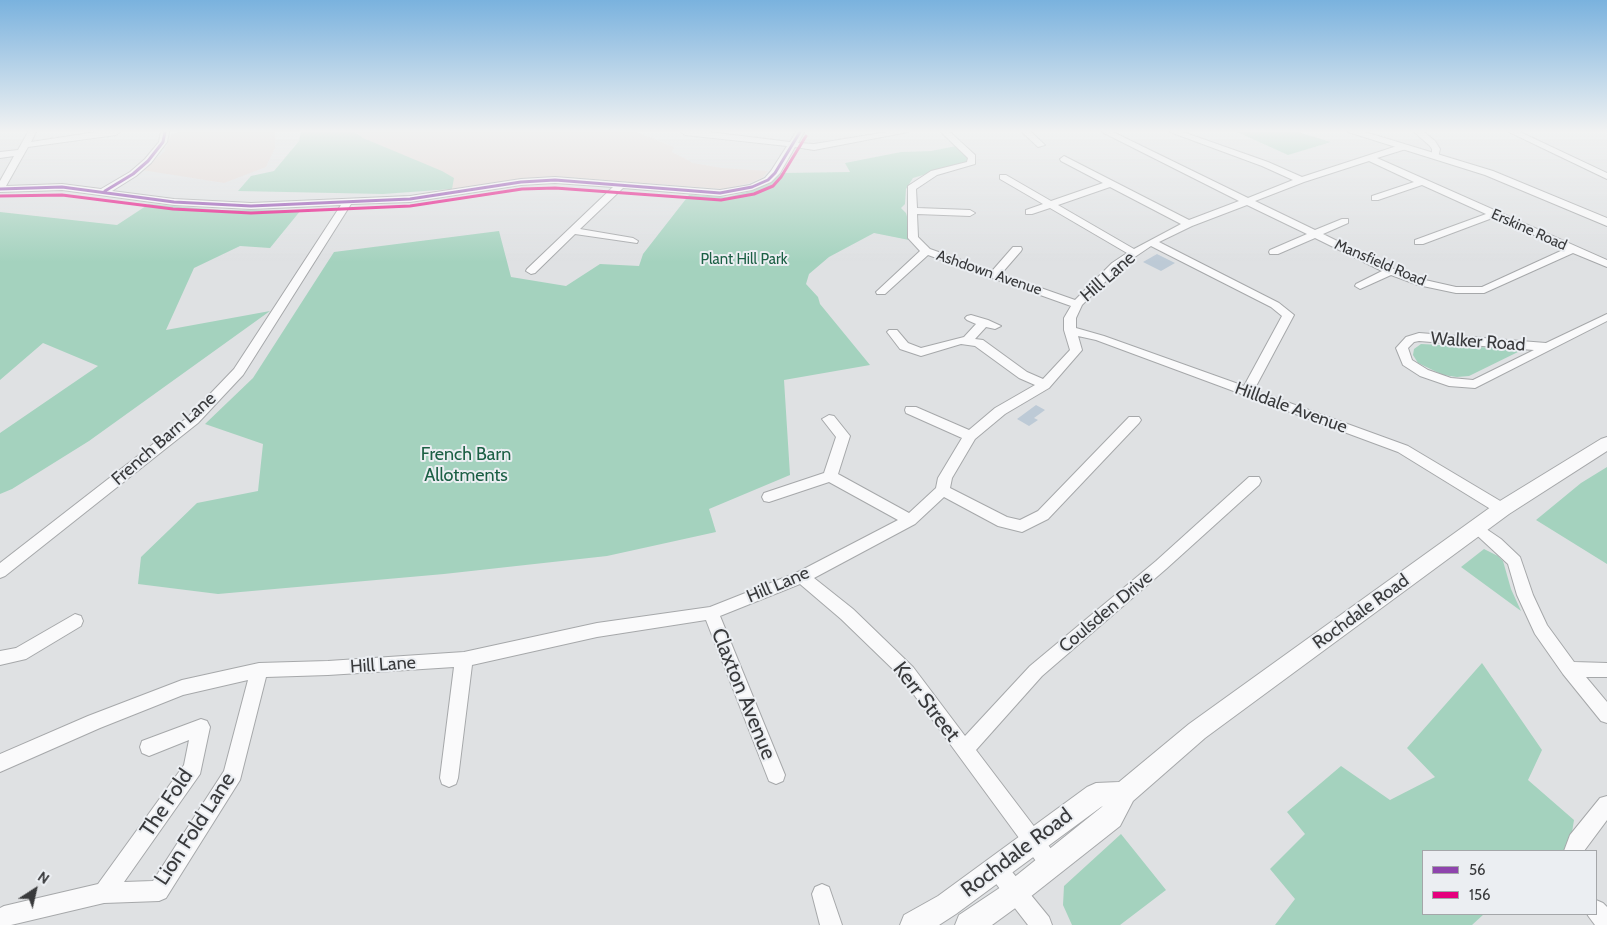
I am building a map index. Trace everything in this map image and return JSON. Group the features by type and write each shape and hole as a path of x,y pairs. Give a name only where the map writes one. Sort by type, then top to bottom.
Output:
{"main road":[{"path":"1494,175 1607,222"},
{"name":"Rochdale Road","path":"969,925 1016,892 1111,817 1124,793 1197,731 1502,509 1607,443"},
{"name":"Rochdale Road","path":"914,925 947,905 1033,843 1096,794 1124,793"}],"street":[{"path":"0,189 8,175"},
{"path":"105,191 131,175"},
{"path":"0,189 62,187 105,191 174,202 251,206 410,199 539,181 576,180 714,193 743,190 764,182 772,175"},
{"name":"Ashdown Avenue","path":"931,175 912,188 913,238 926,251 1077,304"},
{"path":"1095,175 1189,224"},
{"name":"Mansfield Road","path":"1195,175 1390,271 1422,284 1456,290 1484,290 1573,249"},
{"path":"1290,175 1301,180"},
{"name":"Hill Lane","path":"0,762 94,722 182,688 259,670 328,668 464,659 597,630 711,613 802,577 910,520 943,490 945,478 970,436 1000,411 1045,385 1076,350 1070,330 1070,318 1077,304 1116,265 1151,242 1189,224 1316,175"},
{"name":"Erskine Road","path":"1407,175 1607,264"},
{"path":"1003,177 1048,205 1134,253"},
{"path":"1375,198 1422,182"},
{"path":"1029,212 1110,183"},
{"path":"530,271 621,185"},
{"name":"French Barn Lane","path":"0,572 193,420 239,372 347,203"},
{"path":"913,211 970,213"},
{"path":"1419,242 1495,214"},
{"path":"1274,252 1345,221"},
{"path":"572,231 633,241"},
{"path":"1151,242 1275,305 1288,314 1247,392"},
{"path":"993,276 1017,249"},
{"path":"881,292 926,251"},
{"path":"1360,286 1390,271"},
{"name":"Walker Road","path":"1547,347 1419,337 1410,339 1402,348 1407,362 1424,373 1449,382 1475,384 1607,317"},
{"path":"967,341 989,324 971,318"},
{"name":"Hilldale Avenue","path":"1070,330 1100,338 1402,449 1502,509"},
{"path":"893,332 904,346 921,352 961,340 979,343 1024,375 1045,385"},
{"path":"911,410 970,436"},
{"path":"829,419 843,436 830,476"},
{"path":"943,490 1003,522 1022,526 1043,515 1134,420"},
{"path":"769,497 830,476 910,520"},
{"name":"Coulsden Drive","path":"964,750 1036,671 1161,565 1254,481"},
{"path":"1476,528 1516,561 1532,611 1541,629 1569,669 1607,715"},
{"name":"Kerr Street","path":"802,577 847,614 907,672 1051,865"},
{"name":"Claxton Avenue","path":"711,613 776,775"},
{"path":"0,658 20,654 75,621"},
{"path":"449,778 464,659"},
{"path":"1569,669 1607,670"},
{"name":"Lion Fold Lane","path":"0,920 11,913 104,893 159,891 233,774 259,670"},
{"name":"The Fold","path":"104,893 193,768 201,728 149,747"},
{"path":"1574,850 1577,842 1607,805"},
{"path":"997,869 1041,925"},
{"path":"822,894 831,925"},
{"path":"1597,911 1607,923"}],"shaded area":[{"path":"175,175 245,175 224,183"},
{"path":"437,175 765,175 750,183 723,189 566,177 524,179 452,189 452,183"}],"green space":[{"path":"449,175 454,178 452,189 383,194 238,191 251,176"},
{"path":"779,175 923,175 913,178 906,189 905,204 901,208 906,213 914,241 874,233 829,257 809,274 806,284 870,365 784,380 790,475 709,509 716,532 607,556 444,574 218,594 138,584 141,557 197,503 258,491 263,444 205,424 253,378 334,252 499,231 511,277 566,286 600,264 639,266 643,254 689,195 727,197 751,191 770,183"},
{"path":"149,204 221,210 301,210 270,248 240,246 194,268 166,330 270,311 89,441 12,489 0,494 0,433 98,366 43,343 0,380 0,212 117,225"},
{"path":"1421,344 1522,350 1469,376 1457,377 1443,375 1418,363 1413,355 1414,349"},
{"path":"1607,467 1607,564 1536,520 1581,483"},
{"path":"1484,549 1498,556 1503,561 1511,589 1521,611 1461,567"},
{"path":"1482,663 1542,750 1528,780 1574,820 1569,850 1422,850 1422,915 1483,915 1472,925 1275,925 1295,899 1270,869 1305,834 1287,812 1341,766 1390,800 1435,777 1407,748"},
{"path":"1121,834 1166,890 1120,925 1072,925 1063,905 1064,886"}],"building":[{"path":"1157,254 1175,263 1161,271 1143,262"},
{"path":"1036,405 1045,410 1034,418 1038,420 1029,426 1017,419"}],"transit line":[{"name":"56","path":"105,191 131,175"},
{"name":"56","path":"0,189 62,187 174,202 251,206 410,199 521,182 555,180 720,193 752,187 768,180 773,175"},
{"name":"156","path":"0,196 62,195 173,209 251,213 410,206 522,189 555,188 721,200 754,194 773,186 782,175"}],"park label":[{"name":"Plant Hill Park","path":"744,260"},
{"name":"French Barn Allotments","path":"466,465"}]}
